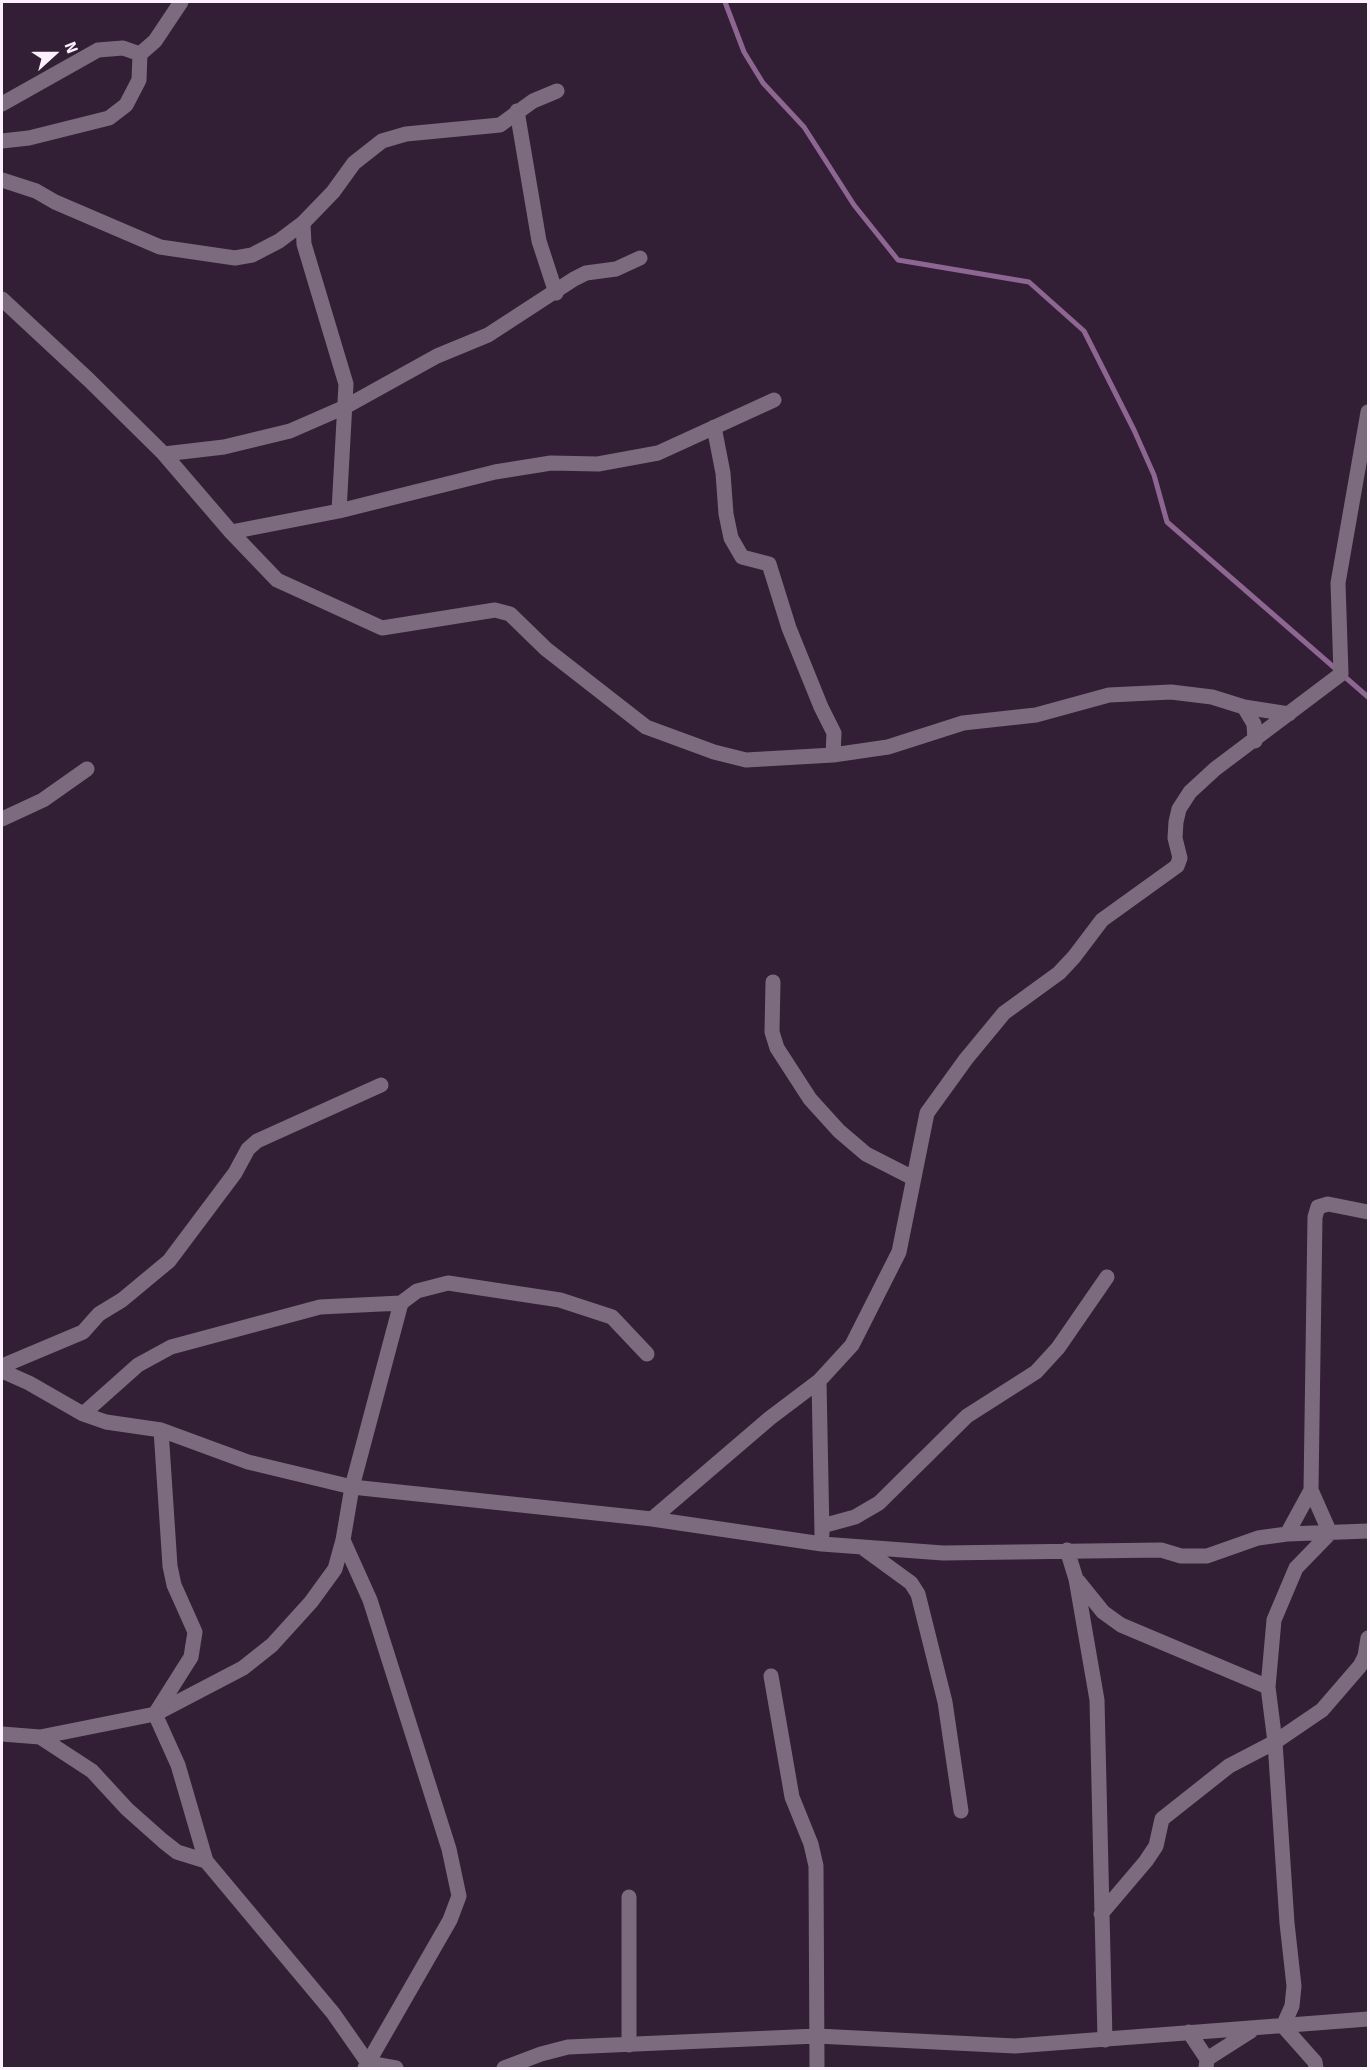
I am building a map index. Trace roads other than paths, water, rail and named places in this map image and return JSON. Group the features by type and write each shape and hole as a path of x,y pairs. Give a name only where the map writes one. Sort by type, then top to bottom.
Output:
{"street":[{"path":"2,141 29,138 109,118 126,105 139,81 140,54 171,19 181,2"},
{"path":"2,104 98,50 123,48 140,54"},
{"path":"2,180 36,191 55,202 160,247 235,258 252,255 279,241 303,223 333,192 354,163 382,141 406,134 500,125 517,111 556,91"},
{"path":"517,111 539,242 556,293"},
{"path":"303,223 304,244 346,384 339,511"},
{"path":"279,241 304,244"},
{"path":"164,454 224,447 290,431 345,407 437,356 488,335 586,273 616,269 640,258"},
{"path":"2,299 164,454 231,532 277,580 382,628 401,627 495,610 510,614 546,649 646,727 714,752 746,760 833,755 888,747 963,723 1036,714 1109,695 1171,692 1212,697 1244,707 1289,714"},
{"path":"231,532 339,511 495,472 551,464 598,464 658,453 774,400"},
{"path":"652,1519 770,1418 819,1381 852,1345 899,1252 927,1113 966,1059 1005,1013 1059,973 1102,920 1177,866 1180,858 1174,838 1179,809 1190,792 1215,768 1255,741 1341,674 1338,583 1368,412"},
{"path":"714,427 723,473 726,514 731,538 742,557 769,564 789,628 820,707 834,733 833,755"},
{"path":"1244,707 1254,724 1255,741"},
{"path":"2,819 43,800 87,769"},
{"path":"773,981 772,1032 777,1048 810,1099 839,1131 866,1154 913,1178"},
{"path":"2,1366 83,1332 99,1314 122,1300 170,1261 235,1173 248,1149 257,1141 381,1085"},
{"path":"1330,1533 1311,1490 1315,1218 1318,1207 1328,1204 1368,1212"},
{"path":"822,1526 855,1517 879,1503 967,1416 1035,1372 1058,1348 1107,1277"},
{"path":"83,1414 138,1365 171,1347 320,1307 401,1303 417,1291 448,1283 560,1300 612,1317 646,1354"},
{"path":"2,1734 40,1737 155,1714 243,1668 272,1645 311,1602 335,1569 343,1540 352,1487 401,1303"},
{"path":"2,1371 30,1383 83,1414 106,1422 161,1430 248,1462 352,1487 652,1519 822,1544 942,1553 1161,1550 1180,1556 1207,1556 1258,1538 1287,1534 1368,1531"},
{"path":"819,1381 822,1544"},
{"path":"155,1714 191,1657 195,1632 174,1585 170,1566 161,1430"},
{"path":"1287,1534 1311,1490"},
{"path":"1283,2026 1292,2006 1294,1986 1287,1923 1275,1742 1268,1687 1274,1620 1296,1568 1330,1533"},
{"path":"343,1540 370,1600 448,1849 459,1896 450,1920 367,2066"},
{"path":"862,1547 911,1582 918,1594 945,1702 961,1811"},
{"path":"1067,1550 1077,1579 1097,1700 1105,2040"},
{"path":"1077,1579 1103,1612 1120,1624 1268,1687"},
{"path":"1101,1914 1156,1846 1162,1819 1228,1766 1275,1742 1322,1710 1346,1685 1365,1656 1368,1638"},
{"path":"771,1676 792,1797 811,1844 816,1866 817,2068"},
{"path":"155,1714 178,1765 206,1861 333,2013 367,2066"},
{"path":"40,1737 92,1771 127,1809 170,1847 177,1852 206,1861"},
{"path":"629,1897 629,2045"},
{"path":"506,2068 568,2047 817,2036 1015,2046 1368,2019"},
{"path":"1283,2026 1315,2062 1316,2068"},
{"path":"1189,2032 1206,2064 1254,2029"},
{"path":"367,2066 396,2068"}],"waterway":[{"path":"725,2 744,52 763,83 804,127 854,205 898,260 1029,282 1084,331 1154,475 1167,522 1368,697"}]}
